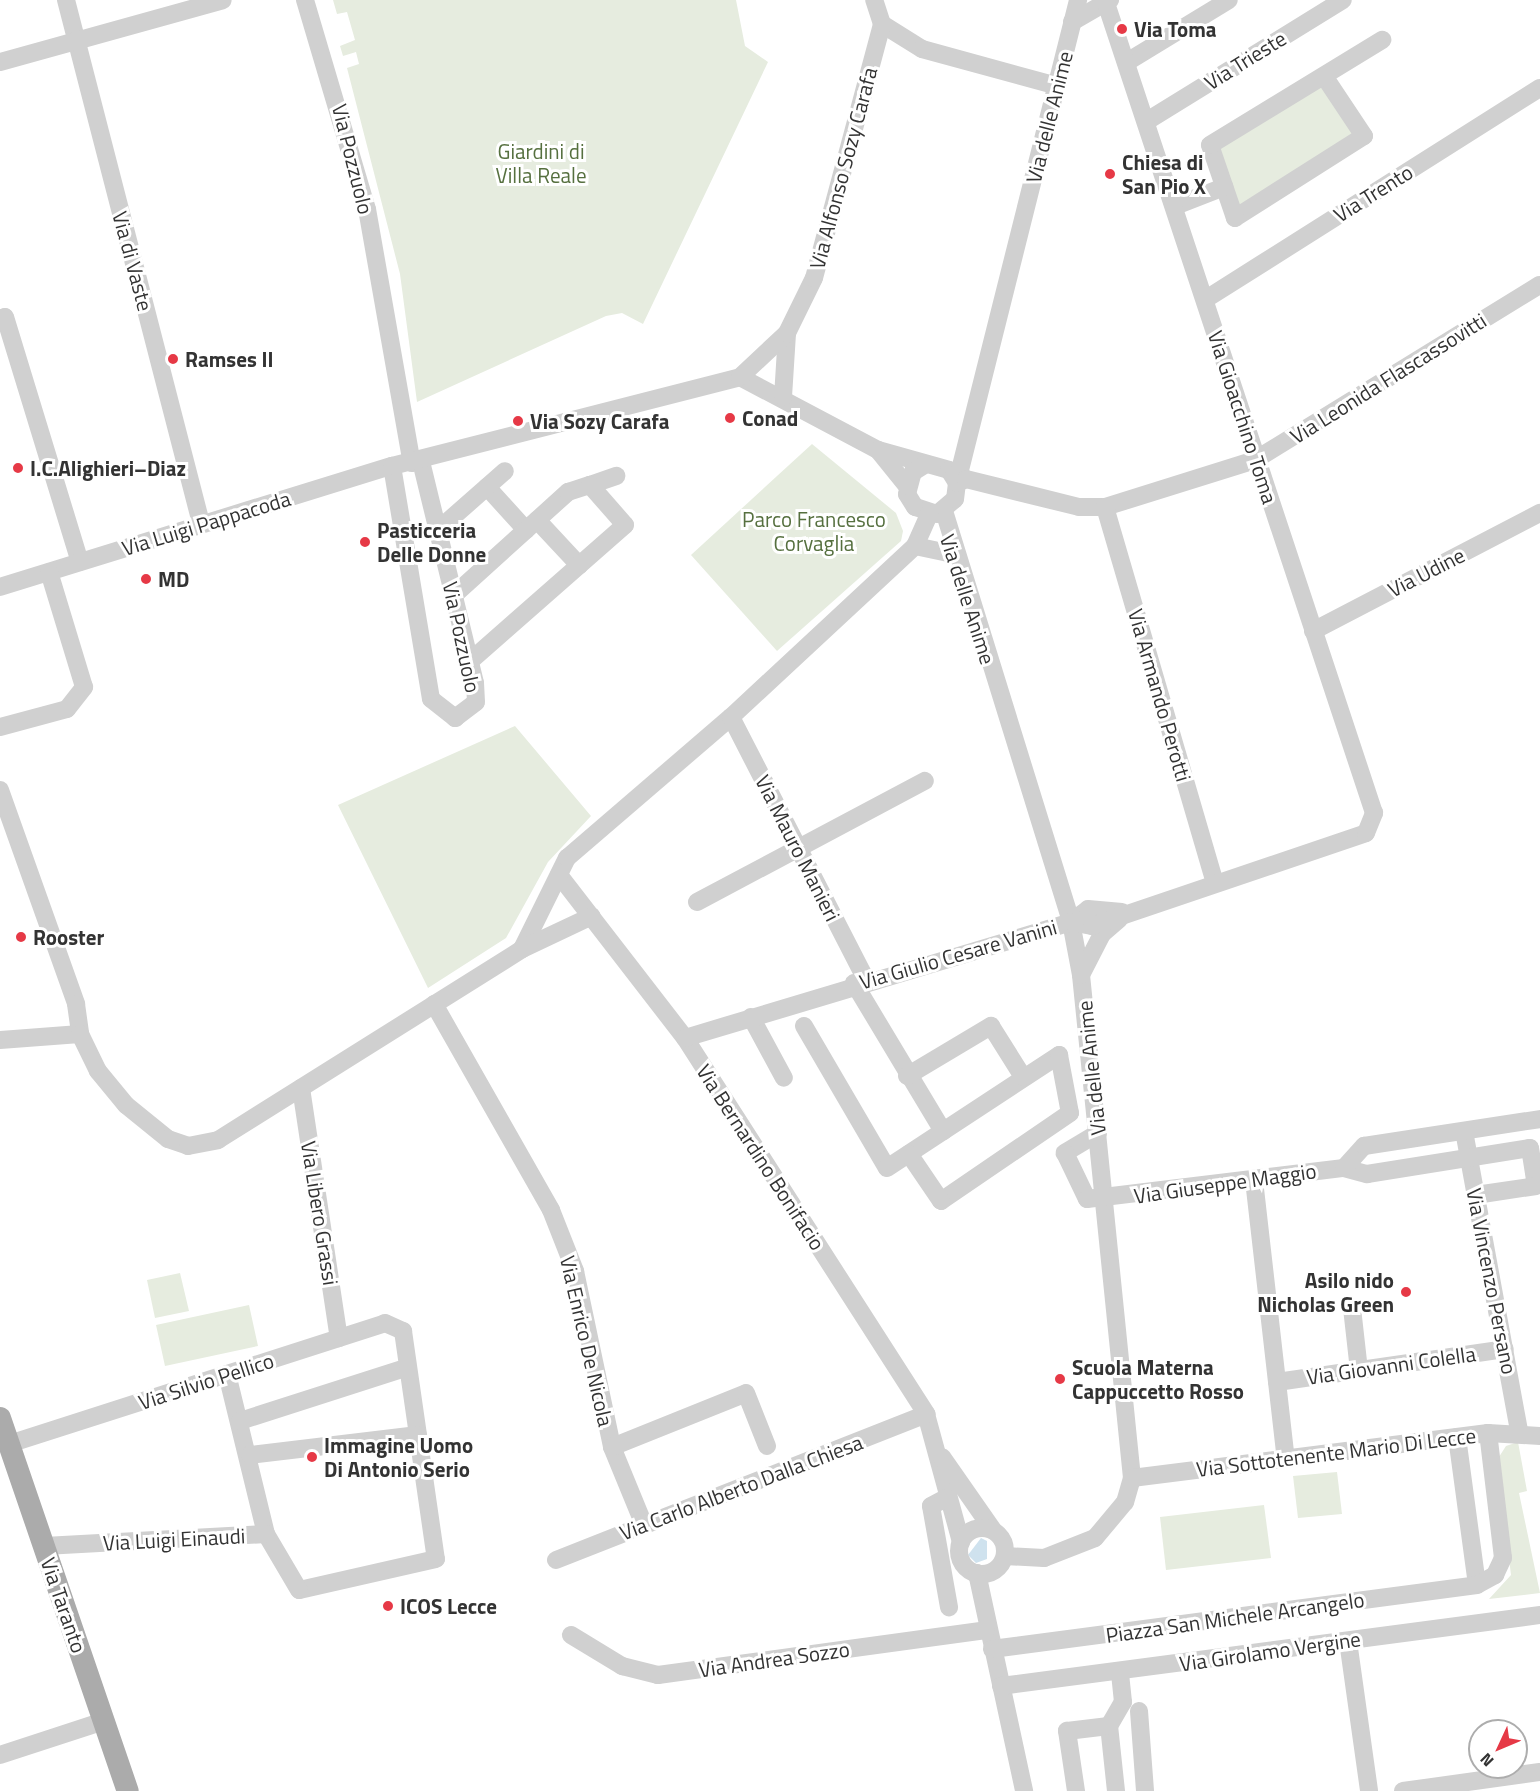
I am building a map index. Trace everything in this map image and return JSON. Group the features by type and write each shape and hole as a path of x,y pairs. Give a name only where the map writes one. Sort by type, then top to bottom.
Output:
{"main road":[{"name":"Via Taranto","path":"0,1418 128,1791"}],"street":[{"name":"Via di Vaste","path":"66,0 201,523"},
{"path":"0,62 77,43 223,0"},
{"name":"Via Pozzuolo","path":"305,0 367,209 417,462 438,530 470,661 476,702 455,718 430,699 392,466"},
{"path":"874,0 882,24 922,49 1057,86"},
{"name":"Via delle Anime","path":"955,480 960,470 1078,0"},
{"path":"1127,62 1229,0"},
{"name":"Via Trieste","path":"1147,121 1343,0"},
{"path":"1072,22 1107,1"},
{"name":"Via Gioacchino Toma","path":"1107,1 1206,299 1255,460 1374,813 1366,833"},
{"name":"Via Alfonso Sozy Carafa","path":"417,462 740,377 787,333 814,278 882,24"},
{"path":"1324,76 1364,136 1235,218 1210,145 1382,40"},
{"name":"Via Trento","path":"1206,299 1540,88"},
{"path":"1175,206 1224,187"},
{"name":"Via Leonida Flascassovitti","path":"955,480 966,479 1079,507 1105,507 1255,460 1540,285"},
{"path":"0,319 5,317 80,562"},
{"name":"Via Alfonso Sozy Carafa","path":"783,397 787,333"},
{"path":"522,949 567,858 731,717 915,546 937,512 955,499 955,480 942,465 926,464 878,450 783,397 740,377"},
{"path":"878,450 907,486 915,507 937,512"},
{"name":"Via Luigi Pappacoda","path":"0,587 201,523 392,466 417,462"},
{"path":"907,486 913,472 926,464"},
{"path":"438,530 506,471"},
{"path":"454,595 568,492 616,476"},
{"path":"470,661 625,525 590,485"},
{"path":"487,487 579,565"},
{"name":"Via Armando Perotti","path":"1105,507 1215,883"},
{"name":"Via delle Anime","path":"937,512 954,554 1071,922 1081,975 1106,1199 1132,1478 1125,1502 1095,1538 1044,1558 1005,1556"},
{"name":"Via Udine","path":"1313,631 1540,513"},
{"path":"915,546 954,554"},
{"path":"0,727 67,709 84,687 49,572"},
{"name":"Via Mauro Manieri","path":"731,717 798,848 860,981 908,1076 943,1131"},
{"path":"697,902 925,781"},
{"path":"0,790 76,1004 80,1034 98,1071 126,1105 168,1138 188,1146 218,1140 522,949 592,916"},
{"name":"Via Giulio Cesare Vanini","path":"685,1038 860,981 1071,922 1092,926 1127,912 1366,833"},
{"name":"Via Bernardino Bonifacio","path":"559,875 685,1038 926,1414 939,1453 946,1498 971,1570 992,1649 1024,1791"},
{"path":"1081,975 1102,934 1127,912"},
{"name":"Via Enrico De Nicola","path":"434,1004 551,1210 575,1271 612,1447 644,1525"},
{"path":"751,1017 784,1078"},
{"path":"804,1026 887,1168 1059,1055 1070,1113 941,1201 909,1154"},
{"path":"908,1076 991,1026 1023,1077"},
{"path":"2,1035 80,1034"},
{"name":"Via Libero Grassi","path":"301,1088 339,1338"},
{"name":"Via Giuseppe Maggio","path":"1344,1167 1364,1146 1540,1119"},
{"name":"Via Vincenzo Persano","path":"1464,1131 1519,1432"},
{"path":"1098,1133 1065,1153 1088,1199 1106,1199"},
{"name":"Via Giuseppe Maggio","path":"1106,1199 1344,1167 1367,1174 1530,1148 1536,1186 1476,1195"},
{"path":"1254,1179 1286,1459"},
{"path":"1352,1308 1359,1370"},
{"name":"Via Silvio Pellico","path":"9,1444 385,1323 403,1331"},
{"name":"Via Luigi Einaudi","path":"44,1546 266,1534 299,1590 435,1559 403,1331"},
{"name":"Via Giovanni Colella","path":"1278,1382 1505,1348"},
{"path":"240,1420 408,1367"},
{"path":"227,1374 250,1455 266,1534"},
{"path":"612,1447 746,1393 767,1446"},
{"name":"Via Carlo Alberto Dalla Chiesa","path":"556,1560 926,1414"},
{"path":"1457,1437 1477,1585 1495,1575 1503,1557 1488,1432"},
{"name":"Via Sottotenente Mario Di Lecce","path":"1132,1478 1488,1432 1519,1432 1540,1436"},
{"path":"250,1455 418,1435"},
{"name":"Via Bernardino Bonifacio","path":"939,1453 993,1530 1001,1537 1005,1556"},
{"path":"946,1498 931,1506 949,1606"},
{"path":"961,1542 969,1532 993,1530"},
{"path":"942,1570 971,1570 989,1573 1005,1556"},
{"name":"Piazza San Michele Arcangelo","path":"992,1649 1477,1585"},
{"name":"Via Girolamo Vergine","path":"1001,1686 1540,1615"},
{"name":"Via Andrea Sozzo","path":"571,1635 622,1666 658,1675 986,1630"},
{"path":"1348,1641 1369,1791"},
{"path":"1116,1791 1109,1726 1123,1702 1120,1671"},
{"path":"1139,1712 1145,1791"},
{"path":"0,1755 104,1721"},
{"path":"1076,1791 1066,1731 1109,1726"},
{"path":"1403,1791 1540,1772"}],"green space":[{"name":"Giardini di Villa Reale","path":"333,0 736,0 745,46 768,62 643,324 622,313 606,316 417,402 400,274 347,68 359,64 356,52 343,56 340,46 355,40 347,12 337,14"},
{"path":"1322,85 1354,135 1239,208 1219,148"},
{"name":"Parco Francesco Corvaglia","path":"812,444 896,513 903,531 901,541 777,651 691,555"},
{"path":"515,726 591,816 548,862 506,938 428,988 338,805"},
{"path":"180,1273 189,1311 155,1318 147,1280"},
{"path":"249,1305 258,1346 165,1366 156,1325"},
{"path":"1518,1442 1527,1491 1519,1493 1540,1593 1489,1599 1511,1575 1497,1460 1506,1446"},
{"path":"1337,1472 1342,1514 1298,1518 1293,1476"},
{"path":"1264,1505 1271,1558 1166,1570 1160,1517"}],"water":[{"path":"981,1538 987,1541 987,1559 976,1563 968,1555"}],"place":[{"name":"Via Toma","path":"1122,29"},
{"name":"Chiesa di San Pio X","path":"1110,174"},
{"name":"Ramses II","path":"173,359"},
{"name":"Conad","path":"730,418"},
{"name":"Via Sozy Carafa","path":"518,421"},
{"name":"I.C.Alighieri–Diaz","path":"18,468"},
{"name":"Pasticceria Delle Donne","path":"365,542"},
{"name":"MD","path":"146,579"},
{"name":"Rooster","path":"21,937"},
{"name":"Asilo nido Nicholas Green","path":"1406,1292"},
{"name":"Scuola Materna Cappuccetto Rosso","path":"1060,1379"},
{"name":"Immagine Uomo Di Antonio Serio","path":"312,1457"},
{"name":"ICOS Lecce","path":"388,1606"}]}
